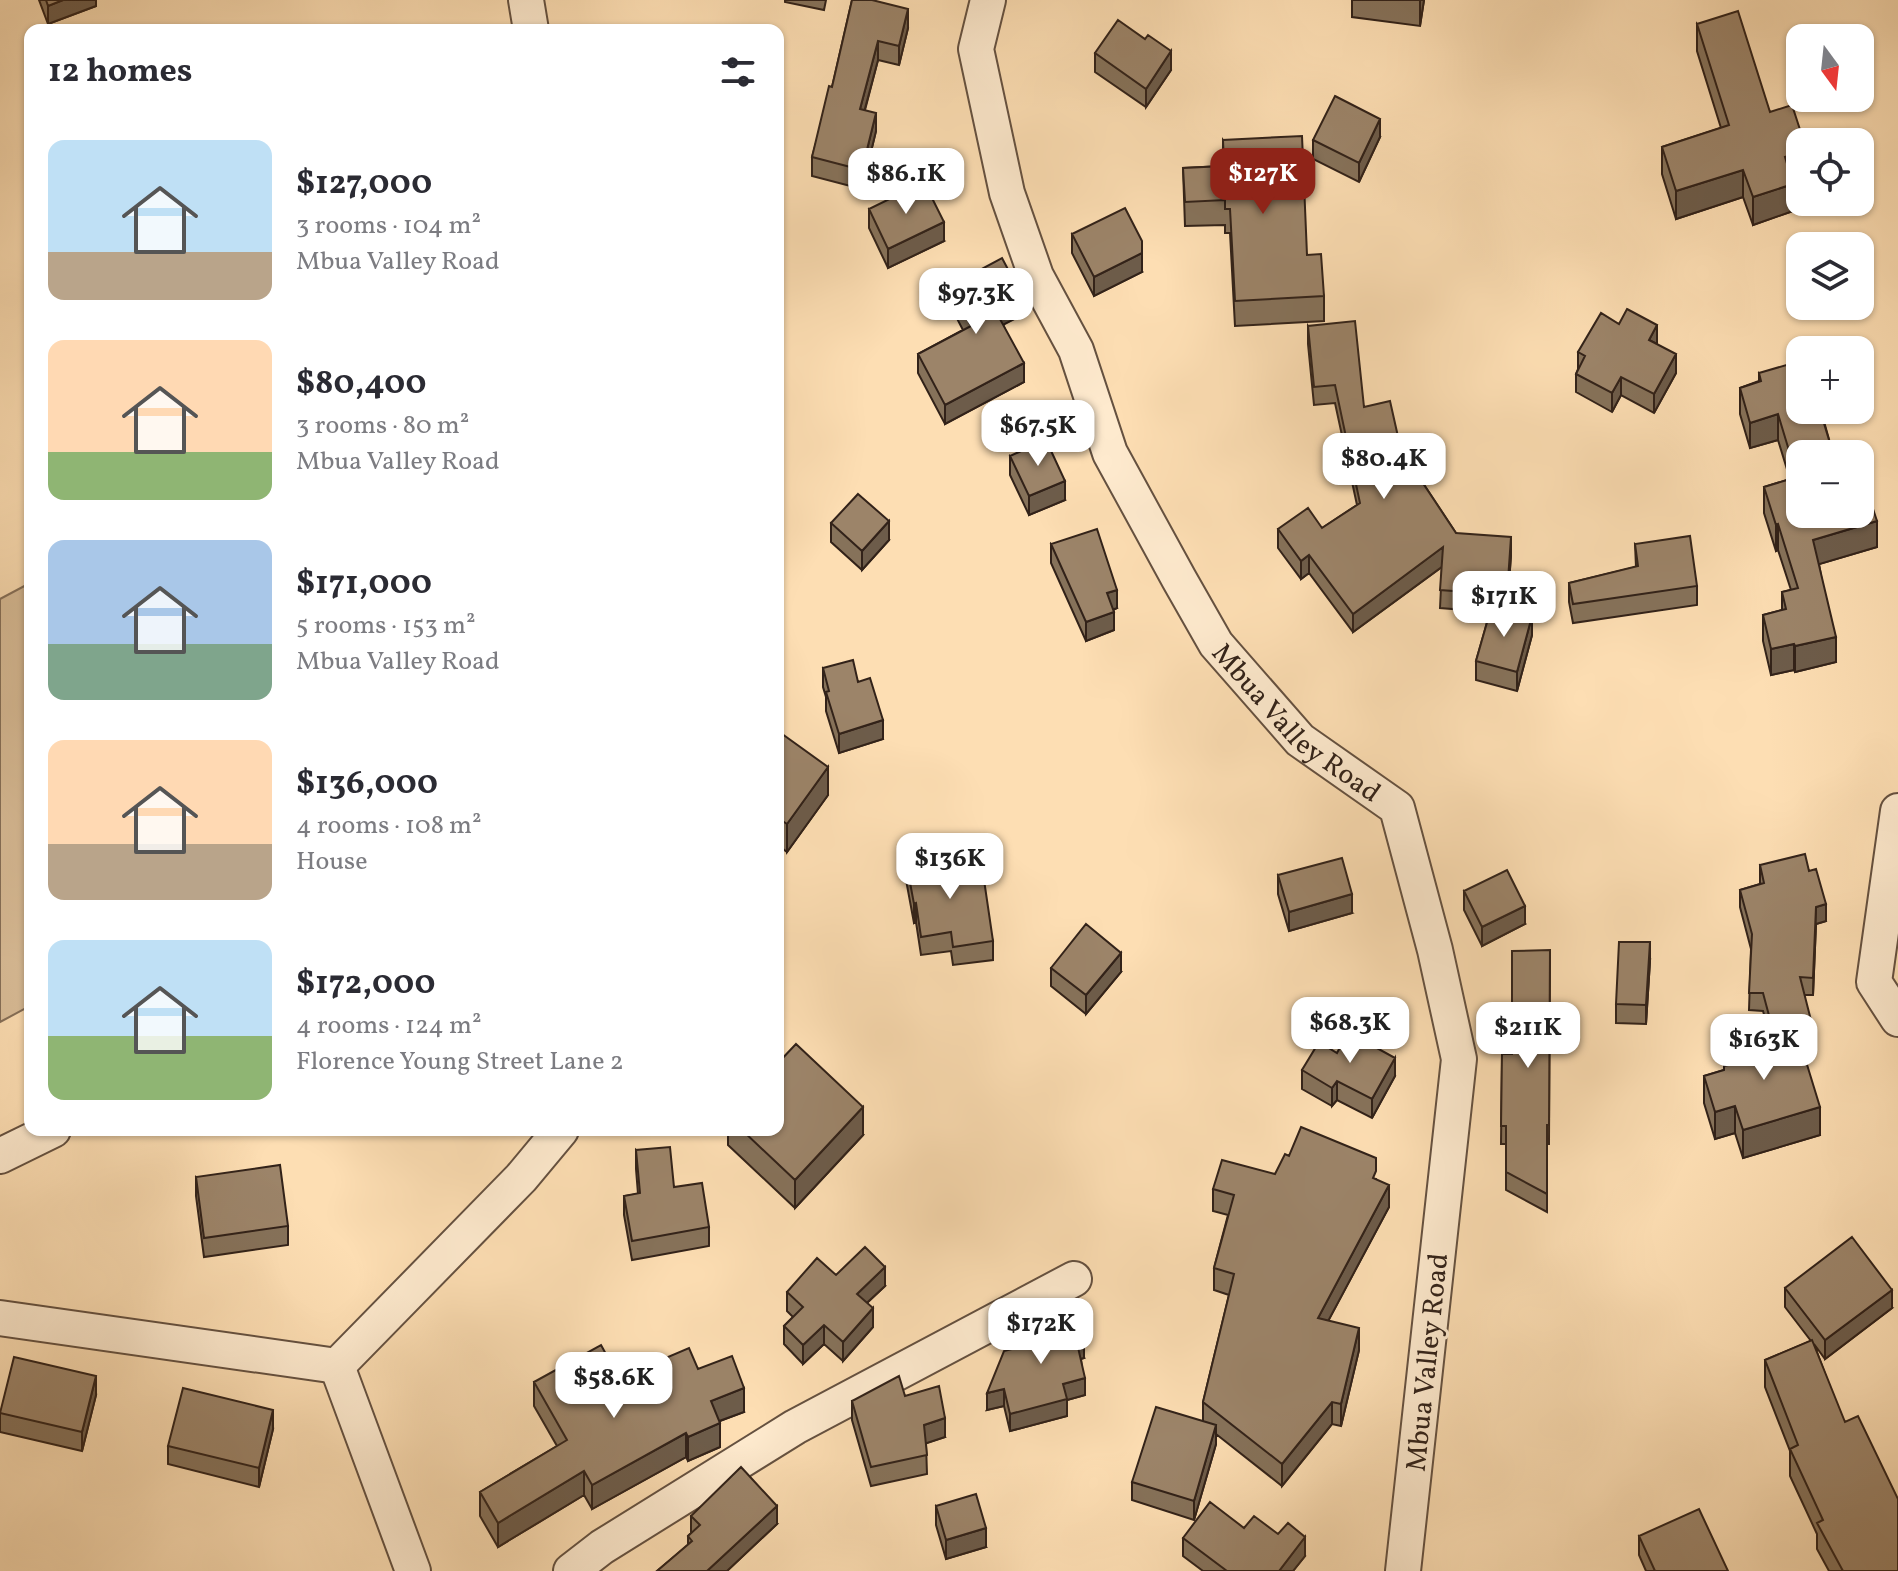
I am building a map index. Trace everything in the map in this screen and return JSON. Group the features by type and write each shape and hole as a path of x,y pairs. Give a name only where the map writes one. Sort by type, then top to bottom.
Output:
{"street":[{"path":"526,0 530,24"},
{"name":"Mbua Valley Road","path":"988,0 976,49 1007,193 1036,276 1076,350 1110,453 1216,644 1300,740 1397,808 1435,950 1459,1059 1403,1571"},
{"path":"1898,811 1874,982 1898,1019"},
{"path":"0,1156 41,1136"},
{"path":"337,1366 521,1178 556,1136"},
{"path":"571,1571 602,1547 795,1427 1074,1279"},
{"path":"0,1318 337,1366"},
{"path":"337,1366 413,1571"}],"shaded area":[{"path":"24,586 24,1009 0,1022 0,599"}],"building":[{"path":"46,0 63,0 48,6"},
{"path":"852,0 872,0 908,9 899,46 878,41 860,109 876,113 862,170 812,157"},
{"path":"1738,11 1770,112 1786,107 1786,112 1794,112 1799,128 1786,128 1786,186 1753,197 1743,170 1676,191 1662,147 1729,125 1697,24"},
{"path":"1118,20 1145,39 1148,35 1171,51 1146,89 1095,53"},
{"path":"1335,96 1380,119 1359,163 1313,140"},
{"path":"1302,136 1307,255 1321,254 1324,296 1235,301 1230,209 1225,209 1225,200 1185,202 1183,168 1224,166 1223,140"},
{"path":"924,182 944,222 888,249 869,209"},
{"path":"1125,208 1142,241 1142,253 1094,277 1072,234"},
{"path":"1002,258 1022,296 995,310 1024,363 945,405 918,354 971,326 950,286"},
{"path":"1627,309 1657,325 1649,340 1676,354 1654,394 1621,377 1612,393 1576,374 1585,356 1578,352 1601,313 1619,324"},
{"path":"1355,321 1364,407 1390,401 1401,450 1456,533 1511,537 1507,595 1440,590 1443,547 1353,614 1309,555 1301,561 1278,529 1308,508 1322,528 1360,503 1335,385 1314,387 1308,326"},
{"path":"1786,365 1786,424 1824,424 1829,440 1786,441 1778,414 1750,423 1740,388 1761,381 1759,373"},
{"path":"1046,440 1065,481 1029,496 1010,456"},
{"path":"1786,480 1786,528 1853,528 1813,540 1836,637 1771,649 1763,615 1786,609 1782,592 1798,588 1764,487"},
{"path":"858,494 889,521 862,551 831,523"},
{"path":"1097,529 1117,590 1107,593 1114,612 1086,622 1051,544"},
{"path":"1690,536 1697,586 1573,604 1569,583 1638,566 1635,544"},
{"path":"1492,605 1532,616 1517,672 1476,661"},
{"path":"853,660 858,682 870,678 883,720 839,734 826,692 829,691 823,668"},
{"path":"784,735 828,767 787,824 784,822"},
{"path":"948,854 950,867 968,865 969,875 983,873 993,941 953,947 951,932 921,937 906,861"},
{"path":"1805,854 1809,871 1816,869 1826,904 1816,907 1813,978 1800,977 1814,1032 1798,1036 1797,1032 1775,1038 1763,993 1749,993 1752,934 1740,890 1764,883 1760,865"},
{"path":"1342,858 1352,894 1289,912 1278,875"},
{"path":"1507,870 1525,906 1482,927 1464,891"},
{"path":"1086,924 1121,953 1086,995 1051,968"},
{"path":"1619,942 1650,942 1646,1005 1616,1004"},
{"path":"1550,950 1547,1194 1506,1172 1506,1126 1501,1126 1502,1054 1512,1054 1512,951"},
{"path":"1348,1032 1395,1058 1372,1099 1337,1081 1332,1088 1302,1070 1319,1042 1337,1053"},
{"path":"1797,1032 1820,1107 1743,1130 1735,1106 1715,1112 1704,1076 1724,1070 1724,1066 1728,1065 1724,1052"},
{"path":"796,1044 863,1107 795,1180 748,1136 784,1136 784,1057"},
{"path":"1301,1127 1376,1158 1373,1178 1389,1185 1318,1318 1359,1328 1341,1404 1332,1402 1282,1464 1203,1402 1234,1274 1214,1268 1234,1195 1213,1189 1222,1160 1275,1174 1285,1154 1289,1156"},
{"path":"670,1147 674,1187 702,1183 709,1227 632,1241 624,1196 640,1193 636,1150"},
{"path":"280,1165 288,1226 204,1238 196,1177"},
{"path":"1852,1237 1892,1290 1825,1340 1785,1288"},
{"path":"865,1247 885,1267 857,1294 873,1308 843,1342 824,1325 803,1345 784,1326 803,1307 787,1292 817,1258 836,1275"},
{"path":"1077,1313 1084,1341 1077,1343 1085,1378 1063,1384 1067,1399 1010,1414 1004,1389 987,1393 1004,1351 1039,1342 1034,1325"},
{"path":"1812,1340 1845,1422 1858,1416 1898,1499 1898,1571 1843,1571 1817,1523 1823,1520 1790,1449 1798,1445 1765,1360"},
{"path":"601,1345 619,1378 689,1348 698,1369 732,1356 744,1388 711,1401 720,1423 688,1437 686,1433 592,1485 584,1471 498,1523 480,1492 567,1440 534,1382"},
{"path":"14,1357 96,1376 82,1432 0,1413"},
{"path":"899,1376 905,1396 939,1386 945,1418 924,1425 927,1455 871,1467 852,1401"},
{"path":"183,1388 273,1410 259,1468 168,1446"},
{"path":"1156,1407 1216,1425 1194,1501 1132,1482"},
{"path":"741,1467 777,1506 707,1571 657,1571 692,1541 688,1536 700,1525 691,1516"},
{"path":"976,1494 986,1528 946,1540 936,1506"},
{"path":"1210,1502 1244,1528 1254,1516 1278,1534 1288,1523 1305,1537 1279,1571 1227,1571 1183,1538"},
{"path":"1699,1509 1728,1571 1655,1571 1639,1536"}]}
